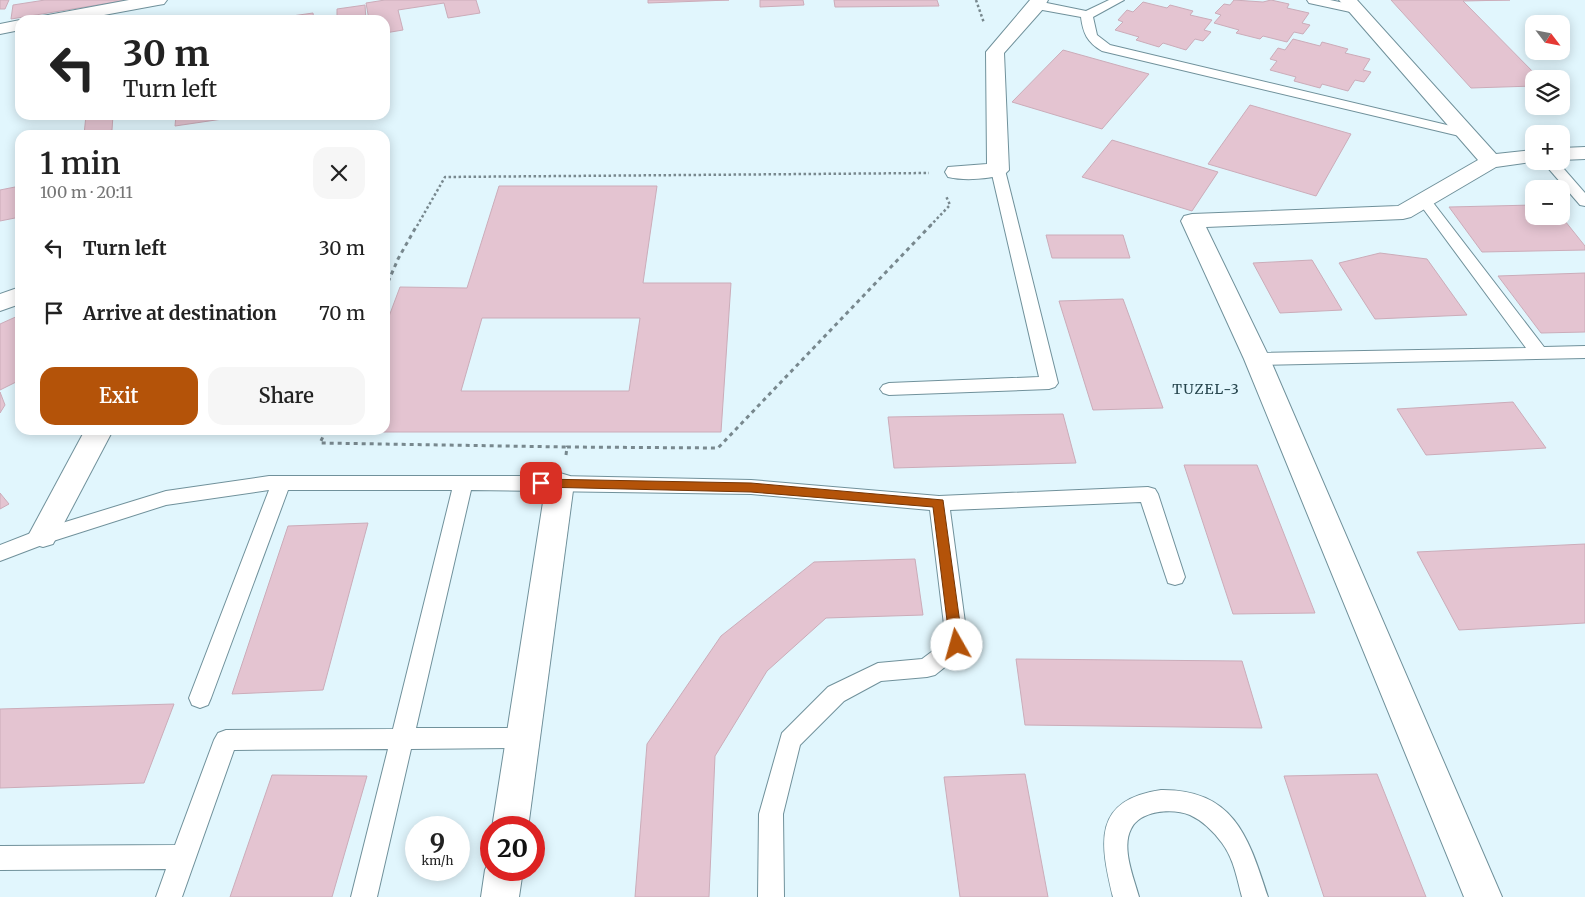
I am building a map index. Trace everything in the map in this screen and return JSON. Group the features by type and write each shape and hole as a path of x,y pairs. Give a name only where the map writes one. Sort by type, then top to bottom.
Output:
{"street":[{"path":"76,15 158,0"},
{"path":"947,172 998,170 994,52 1038,2"},
{"path":"1352,5 1491,161"},
{"path":"0,29 15,26"},
{"path":"1570,154 1585,153"},
{"path":"1483,897 1257,359 1192,221 1403,212 1491,161 1525,157"},
{"path":"0,303 15,297"},
{"path":"42,536 96,435"},
{"path":"512,816 560,483"},
{"path":"500,897 502,881"}],"lane":[{"path":"1038,2 1087,15 1118,0"},
{"path":"1313,0 1352,5"},
{"path":"1087,15 1089,32 1094,42 1106,48 1468,134"},
{"path":"889,389 1049,383 998,170"},
{"path":"1557,170 1585,202"},
{"path":"1423,200 1539,353"},
{"path":"1257,359 1585,352"},
{"path":"0,553 42,536 166,498 269,483 560,483 751,487 938,503 1148,494 1175,577"},
{"path":"364,897 463,483"},
{"path":"200,698 281,484"},
{"path":"771,897 771,814 790,740 836,694 878,672 926,668 957,645 938,503"},
{"path":"169,897 226,740 523,738"},
{"path":"1126,897 1116,852 1118,828 1130,811 1149,802 1168,800 1194,805 1212,815 1231,834 1241,852 1255,897"},
{"path":"0,858 184,857"}],"path":[{"path":"324,435 320,443 718,448 950,205 947,172 446,176 398,258 390,277"},
{"path":"560,483 567,447"}],"building":[{"path":"0,0 9,0 5,9 0,9"},
{"path":"45,0 128,0 36,15 15,15 15,18 11,19 13,5"},
{"path":"385,0 476,0 480,13 448,18 444,3 398,10 403,30 390,32 390,15 368,15 366,3"},
{"path":"648,0 729,0 648,3"},
{"path":"760,0 803,0 804,5 760,7"},
{"path":"834,0 937,0 939,6 835,7"},
{"path":"1234,0 1263,2 1271,0 1289,4 1287,8 1309,13 1302,23 1310,25 1303,34 1294,32 1287,42 1263,36 1260,39 1236,33 1239,30 1214,23 1221,15 1215,13 1224,4 1230,5"},
{"path":"1391,0 1510,0 1463,1 1531,70 1525,70 1525,86 1471,88"},
{"path":"1143,2 1167,8 1170,5 1193,11 1190,15 1212,20 1204,30 1211,32 1203,41 1195,39 1186,50 1163,43 1159,47 1136,40 1139,37 1115,30 1123,22 1118,20 1127,10 1133,12"},
{"path":"365,5 366,15 337,15 337,9"},
{"path":"1293,39 1320,46 1322,42 1348,49 1345,53 1370,59 1363,70 1371,72 1364,82 1355,80 1348,91 1322,84 1320,88 1294,81 1296,77 1270,70 1277,61 1270,59 1278,48 1285,50"},
{"path":"1063,50 1149,74 1102,129 1012,102"},
{"path":"1250,105 1351,134 1316,196 1208,164"},
{"path":"86,120 113,120 112,130 84,130"},
{"path":"176,120 216,120 175,126"},
{"path":"1112,140 1218,172 1192,211 1082,177"},
{"path":"499,186 657,186 643,283 731,283 721,432 390,432 390,314 400,287 467,288","holes":["482,318 640,318 629,391 461,391"]},
{"path":"15,187 15,218 0,221 0,190"},
{"path":"1525,205 1525,225 1568,225 1585,246 1585,250 1482,252 1449,207"},
{"path":"1046,235 1123,235 1130,258 1052,258"},
{"path":"1380,253 1427,259 1467,315 1375,319 1339,263"},
{"path":"1312,260 1342,310 1280,313 1253,263"},
{"path":"1585,273 1585,332 1541,333 1498,276"},
{"path":"1123,299 1163,408 1093,410 1059,301"},
{"path":"15,317 15,382 0,390 0,324"},
{"path":"0,392 5,405 0,413"},
{"path":"1513,402 1546,448 1426,455 1397,409"},
{"path":"1063,414 1076,463 894,468 888,417"},
{"path":"1184,465 1257,465 1315,613 1233,614"},
{"path":"0,493 9,504 0,509"},
{"path":"368,523 323,690 232,694 288,526"},
{"path":"1585,544 1585,623 1459,630 1417,552"},
{"path":"915,559 923,615 826,618 767,671 715,756 709,897 635,897 647,744 721,636 814,562"},
{"path":"1016,659 1242,661 1262,728 1025,725"},
{"path":"174,704 144,783 0,788 0,709"},
{"path":"1025,774 1048,897 960,897 944,777"},
{"path":"1377,774 1426,897 1324,897 1284,776"},
{"path":"272,775 367,776 332,897 230,897"}],"district":[{"name":"TUZEL-3","path":"1206,389"}],"route":[{"path":"541,483 751,487 938,503 957,645"}]}
